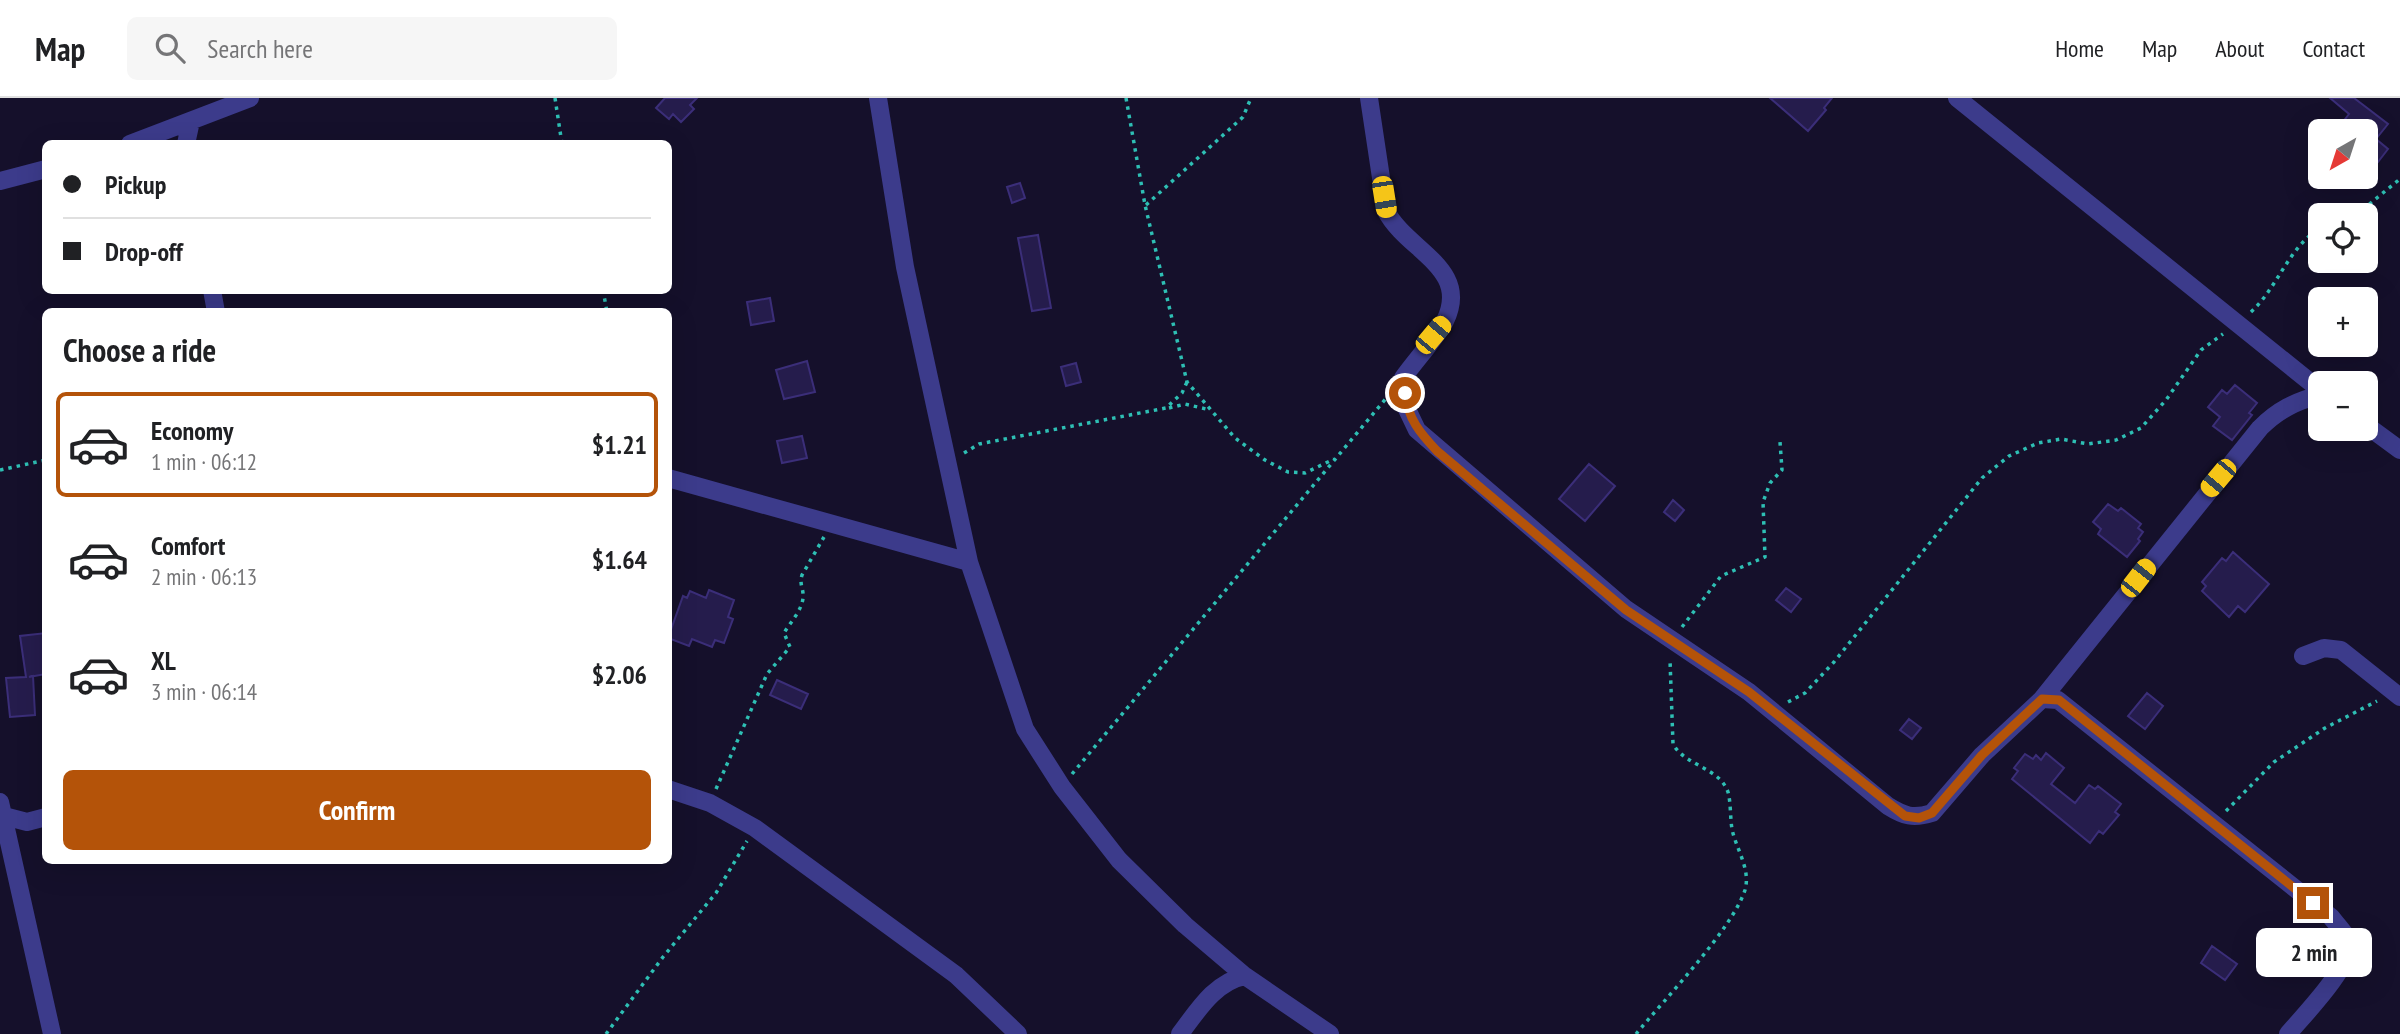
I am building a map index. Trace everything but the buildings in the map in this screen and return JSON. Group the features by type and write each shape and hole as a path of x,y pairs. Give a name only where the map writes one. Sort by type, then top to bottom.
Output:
{"street":[{"path":"141,140 250,98"},
{"path":"878,98 905,267 969,562 1025,729 1062,787 1119,860 1185,925 1245,976 1330,1034"},
{"path":"1369,98 1386,211 1393,226 1442,270 1451,285 1452,299 1444,322 1404,378 1406,407 1416,430 1437,451 1626,610 1668,640 1702,658 1888,806 1905,816 1919,818 1932,813 1982,755 2042,699 2260,428 2274,414 2308,397"},
{"path":"1957,98 2240,323 2308,382"},
{"path":"187,140 191,121"},
{"path":"0,181 42,170"},
{"path":"2378,434 2400,450"},
{"path":"672,479 969,562"},
{"path":"2303,656 2324,648 2341,650 2397,695"},
{"path":"2042,699 2059,700 2089,722 2331,917 2347,937 2349,947 2344,962 2288,1034"},
{"path":"672,790 710,803 755,828 956,975 1018,1034"},
{"path":"2,809 27,822 42,818"},
{"path":"2,809 52,1034"},
{"path":"1180,1034 1214,990 1229,979 1245,976"}],"path":[{"path":"555,98 561,140"},
{"path":"1126,98 1145,205 1187,382 1236,438 1265,460 1288,472 1305,473 1335,458"},
{"path":"1145,205 1243,117 1251,98"},
{"path":"2371,203 2400,179"},
{"path":"1770,710 1805,693 1834,662 1982,478 2009,456 2038,443 2061,439 2088,444 2116,440 2141,428 2166,400 2201,349 2240,323 2256,307 2308,236"},
{"path":"1062,787 1404,378"},
{"path":"1166,408 1182,393 1187,382"},
{"path":"950,469 966,450 979,444 1185,404 1208,409"},
{"path":"1636,1034 1727,922 1745,890 1747,875 1731,827 1728,792 1720,780 1678,754 1673,744 1668,640 1692,617 1721,576 1765,557 1763,502 1770,483 1782,470 1780,442"},
{"path":"0,470 42,461"},
{"path":"710,803 767,674 790,647 784,633 803,598 800,582 802,575 832,523"},
{"path":"2212,823 2274,762 2325,728 2397,695"},
{"path":"606,1034 663,957 716,893 755,828"}],"route":[{"path":"1405,393 1406,407 1416,430 1437,451 1626,610 1668,640 1702,658 1749,692 1888,806 1905,816 1919,818 1932,813 1982,755 2022,715 2042,699 2059,700 2313,903"}]}
